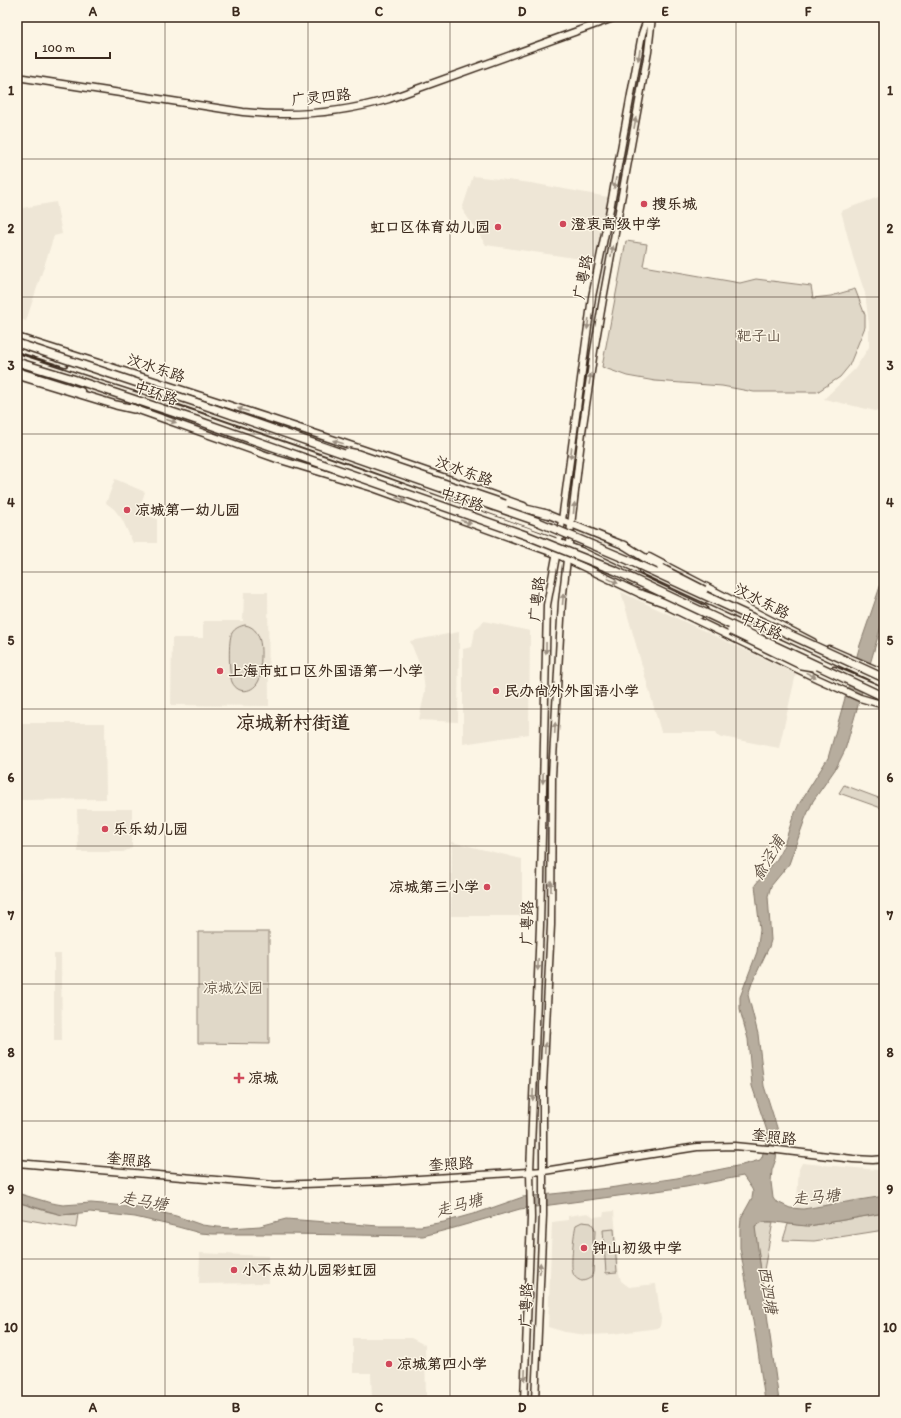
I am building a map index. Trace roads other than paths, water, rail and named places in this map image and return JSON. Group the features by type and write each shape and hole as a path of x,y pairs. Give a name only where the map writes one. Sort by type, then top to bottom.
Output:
{"highway":[{"name":"中环路","path":"17,345 159,390 536,521 582,539 848,660 884,678"},
{"name":"中环路","path":"18,359 528,536 616,571 884,697"},
{"path":"17,375 88,397 134,409"},
{"path":"324,448 358,454 505,504 547,514"},
{"path":"624,545 661,568 848,660"},
{"path":"642,594 699,618 801,665 821,668"}],"main road":[{"name":"广灵四路","path":"17,77 243,112 279,114 324,112 364,106 394,98 616,17"},
{"name":"广粤路","path":"524,1401 530,1172 540,926 547,605 560,535 592,297 611,204 642,34 648,17"},
{"name":"广粤路","path":"535,1401 544,1171 543,1086 551,925 552,776 562,606 582,432 594,351 648,52 652,17"},
{"name":"汶水东路","path":"17,338 147,378 386,457 547,514 624,545 848,660 869,666 884,673"},
{"name":"汶水东路","path":"17,345 24,350 124,382 481,506 560,535 659,578 853,670 884,683"},
{"name":"汶水东路","path":"18,359 200,416 526,530 634,575 741,627 884,691"},
{"path":"17,371 134,409 277,459 373,488 556,554 642,594"},
{"path":"124,382 147,378"},
{"path":"349,460 386,457"},
{"path":"347,468 373,488"},
{"path":"455,481 481,506"},
{"path":"430,509 446,502"},
{"path":"659,578 680,573"},
{"path":"754,611 767,629"},
{"path":"699,618 728,620"},
{"path":"699,618 818,679 860,698 884,705"},
{"path":"741,627 753,647"},
{"name":"奎照路","path":"17,1163 275,1185 388,1181 544,1171 696,1147 735,1146 853,1159 884,1159"}],"place":[{"name":"搜乐城","path":"644,204"},
{"name":"澄衷高级中学","path":"563,224"},
{"name":"虹口区体育幼儿园","path":"498,227"},
{"name":"凉城第一幼儿园","path":"127,510"},
{"name":"上海市虹口区外国语第一小学","path":"220,671"},
{"name":"民办尚外外国语小学","path":"496,691"},
{"name":"乐乐幼儿园","path":"105,829"},
{"name":"凉城第三小学","path":"487,887"},
{"name":"凉城","path":"239,1078"},
{"name":"钟山初级中学","path":"584,1248"},
{"name":"小不点幼儿园彩虹园","path":"234,1270"},
{"name":"凉城第四小学","path":"389,1364"}],"district":[{"name":"凉城新村街道","path":"293,722"}],"park label":[{"name":"靶子山","path":"759,336"},
{"name":"凉城公园","path":"233,988"}],"water label":[{"name":"俞泾浦","path":"768,858"},
{"name":"走马塘","path":"816,1197"},
{"name":"走马塘","path":"144,1201"},
{"name":"走马塘","path":"459,1205"},
{"name":"西泗塘","path":"768,1290"}]}
